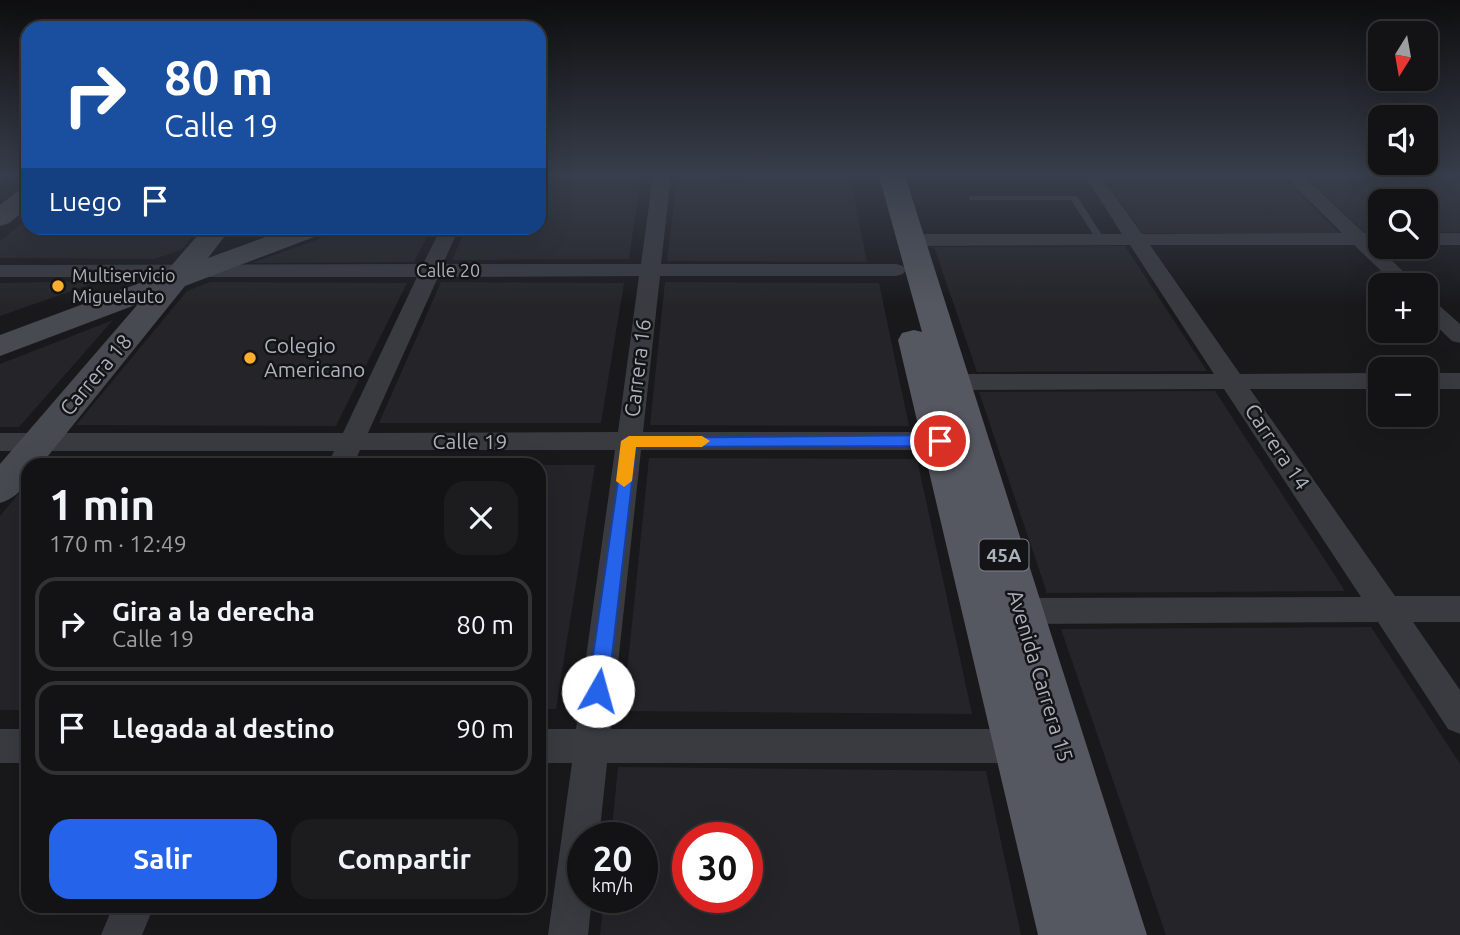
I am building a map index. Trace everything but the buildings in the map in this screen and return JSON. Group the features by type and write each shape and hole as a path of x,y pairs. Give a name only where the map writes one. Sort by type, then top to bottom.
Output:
{"main road":[{"name":"Avenida Carrera 15","path":"890,220 953,382 1117,935"},
{"name":"Avenida Carrera 15","path":"899,220 940,441 1068,935"},
{"name":"Carrera 18","path":"26,458 212,235"},
{"path":"0,346 265,235"},
{"path":"0,332 292,235"},
{"name":"Carrera 18","path":"0,489 21,464"}],"street":[{"name":"Carrera 16","path":"568,935 656,220"},
{"name":"Carrera 14","path":"1123,220 1460,718"},
{"path":"1339,220 1394,273"},
{"path":"344,458 447,235"},
{"name":"Calle 20","path":"0,271 650,271 1101,240 1368,239"},
{"path":"1438,239 1460,239"},
{"path":"1438,315 1460,336"},
{"path":"953,382 1368,381"},
{"path":"1438,381 1460,381"},
{"name":"Calle 19","path":"0,442 940,441"},
{"path":"1021,611 1460,610"},
{"path":"0,746 21,746"},
{"path":"546,746 1019,746"},
{"path":"121,935 131,913"}],"lane":[{"path":"1088,220 1101,240"}],"shaded area":[{"path":"546,220 635,220 629,259 452,260 463,235 546,235"},
{"path":"672,220 859,220 867,262 667,261"},
{"path":"1133,220 1326,220 1339,233 1142,233"},
{"path":"1351,220 1368,220 1368,232 1364,232"},
{"path":"1438,220 1460,220 1460,232 1438,232"},
{"path":"21,224 21,235 194,235 181,250 154,259 0,258 0,241"},
{"path":"330,235 428,235 414,262 252,263"},
{"path":"1125,246 1207,371 977,372 934,247"},
{"path":"100,281 0,316 0,283"},
{"name":"Colegio Americano","path":"210,282 407,283 336,426 76,425 187,291"},
{"path":"441,282 624,283 601,423 379,423"},
{"path":"665,282 879,283 909,426 650,425"},
{"path":"113,320 19,427 0,427 0,364"},
{"path":"1215,391 1345,591 1047,593 979,392"},
{"path":"649,458 917,459 972,714 623,711"},
{"path":"546,465 595,465 556,709 546,709"},
{"path":"21,490 21,710 0,710 0,516"},
{"path":"1371,627 1460,764 1460,935 1166,935 1061,629"},
{"path":"618,767 986,771 1021,935 600,935 602,913 658,913 658,822 613,822"}],"slow traffic":[{"path":"624,481 629,441 702,441"}],"place":[{"name":"Multiservicio Miguelauto","path":"58,286"},
{"name":"Colegio Americano","path":"250,358"}],"route":[{"path":"598,691 629,441 940,441"}]}
